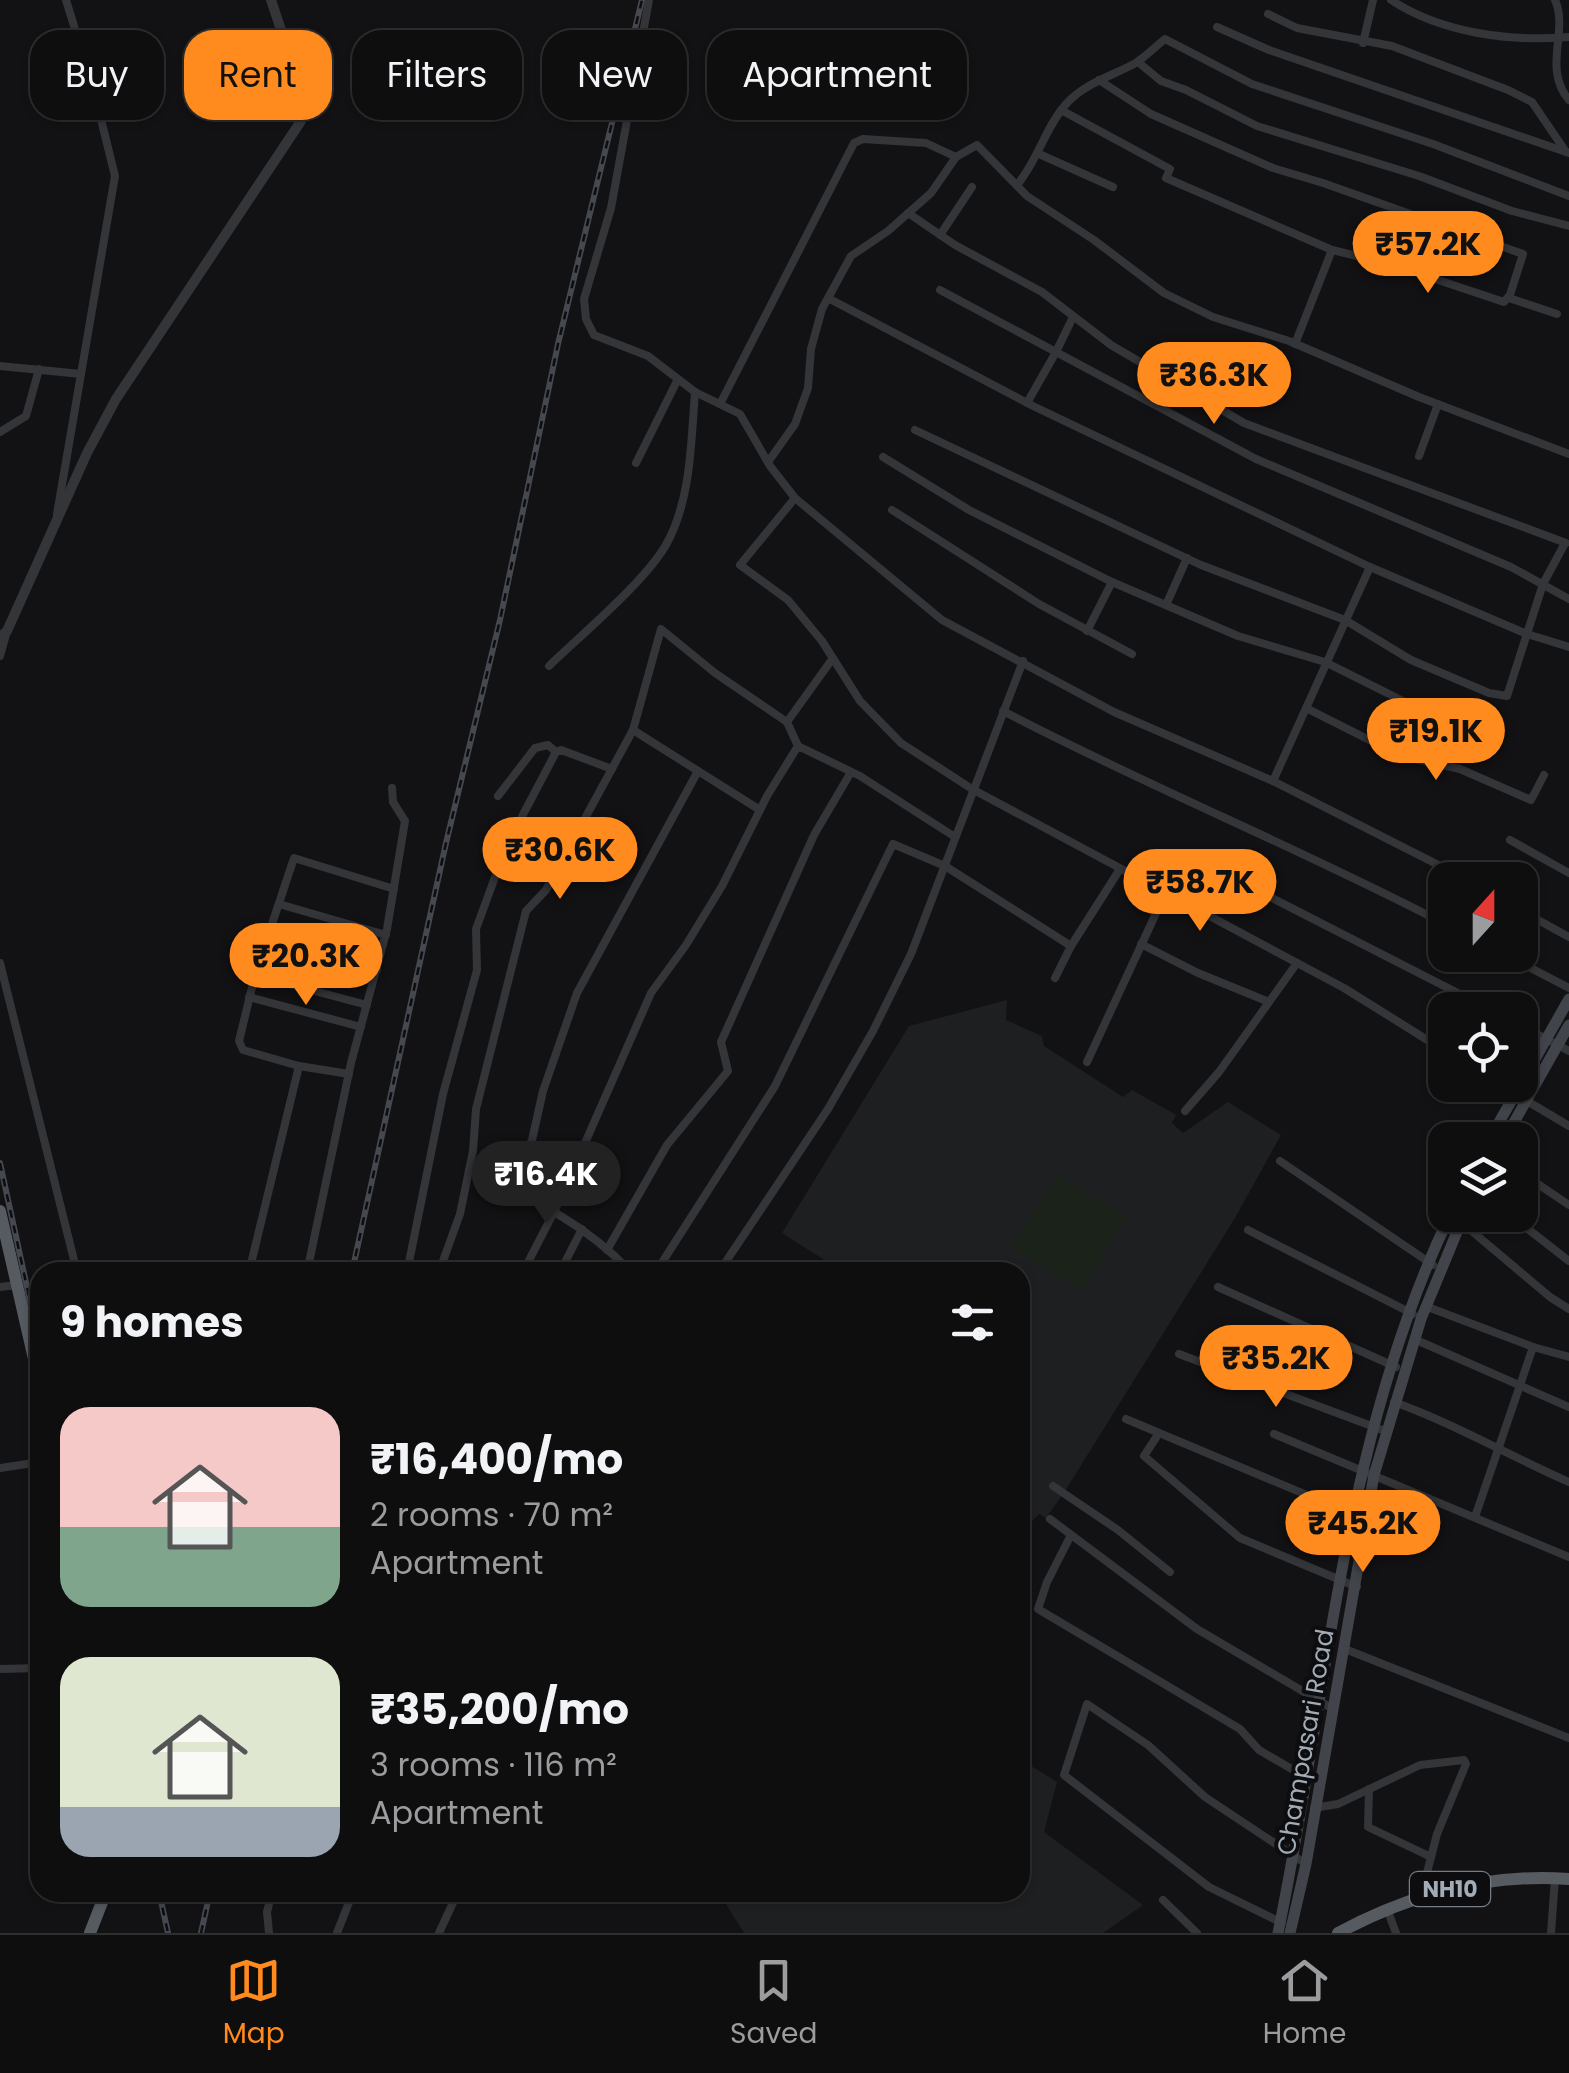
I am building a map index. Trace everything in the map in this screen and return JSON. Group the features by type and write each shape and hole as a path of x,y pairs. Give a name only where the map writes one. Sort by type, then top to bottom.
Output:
{"highway":[{"path":"0,1212 30,1342"},
{"name":"NH10","path":"1338,1933 1421,1896 1512,1878 1562,1878"},
{"path":"90,1933 102,1902"}],"main road":[{"path":"1538,1068 1558,1045 1569,999"},
{"path":"1538,1082 1569,1024"},
{"path":"1515,1122 1527,1102"},
{"name":"Champasari Road","path":"1285,1929 1305,1777 1352,1514 1368,1473 1397,1368 1434,1265 1450,1232"},
{"name":"Champasari Road","path":"1379,1429 1394,1402 1397,1368 1414,1339 1418,1312"},
{"name":"Champasari Road","path":"1285,1929 1306,1864 1357,1587 1368,1520 1368,1473"}],"street":[{"path":"54,526 114,176 66,0"},
{"path":"0,656 4,634 116,399 301,122 306,102 271,0"},
{"path":"650,0 611,208 584,300 586,320 594,335 648,356 695,392 740,414 795,498 942,620 1114,712 1273,781 1433,862"},
{"path":"1362,43 1373,0"},
{"path":"1391,0 1417,17 1491,35 1567,38"},
{"path":"1555,0 1563,10 1567,38 1558,55 1558,68 1562,92 1569,100"},
{"path":"1268,14 1296,28 1392,46 1532,102 1567,152"},
{"path":"1216,27 1270,50 1567,152"},
{"path":"1017,185 1039,154 1061,110 1099,80 1138,62 1165,39 1252,84 1433,144 1569,196"},
{"path":"1138,62 1162,81 1257,126 1419,176 1512,211 1569,226"},
{"path":"1061,110 1170,169 1166,178 1332,250 1390,264 1504,302 1510,296 1523,254 1323,182 1273,168 1152,114 1099,80"},
{"path":"720,404 854,143 863,138 926,143 956,157"},
{"path":"768,462 794,424 808,388 811,349 828,298 851,256 908,214 931,193 956,157 977,145 1027,196 1164,293 1213,317 1294,344 1569,454"},
{"path":"1039,154 1113,188"},
{"path":"940,235 972,187"},
{"path":"908,214 1042,292 1111,345 1244,423 1567,543 1544,584 1507,696 1490,693 1411,660 1345,620 1187,558 915,430"},
{"path":"1294,344 1332,250"},
{"path":"940,290 1256,459 1423,528 1569,599"},
{"path":"1510,296 1557,314"},
{"path":"828,298 1027,403 1370,567 1527,634 1569,646"},
{"path":"1027,403 1073,317"},
{"path":"0,366 81,374"},
{"path":"0,432 26,416 39,370"},
{"path":"636,463 678,379"},
{"path":"549,666 667,544 684,496 695,392"},
{"path":"1419,456 1438,404"},
{"path":"884,457 969,510 1112,582 1238,636 1325,662 1451,725"},
{"path":"795,498 740,566 788,600 860,701 900,743 972,789 1297,963 1428,1041"},
{"path":"892,510 1087,631 1132,654"},
{"path":"1166,605 1187,558"},
{"path":"1273,781 1370,567"},
{"path":"1087,631 1112,582"},
{"path":"443,1262 460,1214 476,1109 526,911 546,890 633,730 661,629 788,722 798,746 851,772 954,837"},
{"path":"788,722 833,658"},
{"path":"726,1262 828,1109 872,1032 910,954 1023,661"},
{"path":"1306,708 1401,756 1460,769 1531,800 1544,775"},
{"path":"1003,711 1106,766 1428,915"},
{"path":"633,730 760,810"},
{"path":"498,796 535,748 548,745 556,752"},
{"path":"527,1262 651,993 722,886 798,746"},
{"path":"409,1262 443,1094 477,970 476,929 506,847 556,752 561,750 612,769"},
{"path":"508,1188 532,1140 542,1091 577,993 698,771"},
{"path":"607,1250 667,1145 728,1072 721,1042 814,835 851,772"},
{"path":"309,1262 348,1074 386,935 405,821 393,802 392,788"},
{"path":"1510,840 1569,873"},
{"path":"662,1262 775,1086 894,844 945,866 1071,946"},
{"path":"1088,1062 1184,853 1456,992"},
{"path":"348,1074 299,1066 240,1047 240,1031 294,858 394,889"},
{"path":"1055,978 1120,869"},
{"path":"279,904 386,935"},
{"path":"1538,920 1569,937"},
{"path":"266,940 376,970"},
{"path":"1141,944 1269,1002"},
{"path":"0,962 75,1262"},
{"path":"1185,1111 1219,1072 1297,963"},
{"path":"1538,972 1569,988"},
{"path":"255,975 367,1004"},
{"path":"249,997 361,1027"},
{"path":"252,1262 299,1066"},
{"path":"1527,1102 1569,1126"},
{"path":"1280,1160 1434,1265"},
{"path":"469,1170 554,1210 620,1262"},
{"path":"1538,1184 1569,1205"},
{"path":"565,1262 582,1229"},
{"path":"1248,1230 1418,1312 1569,1358"},
{"path":"1475,1232 1569,1309"},
{"path":"1532,1232 1569,1260"},
{"path":"0,1287 17,1284"},
{"path":"1218,1287 1397,1368"},
{"path":"1414,1339 1569,1406"},
{"path":"1475,1517 1533,1347"},
{"path":"1179,1354 1379,1429"},
{"path":"1394,1402 1464,1429 1498,1450 1569,1482"},
{"path":"1126,1419 1368,1520"},
{"path":"1159,1433 1144,1456 1240,1538 1357,1587"},
{"path":"1274,1434 1569,1556"},
{"path":"0,1468 30,1464"},
{"path":"1053,1486 1118,1530 1170,1572"},
{"path":"1050,1520 1198,1629 1334,1710"},
{"path":"1071,1535 1038,1609 1240,1729 1259,1750 1319,1785"},
{"path":"1345,1649 1569,1738"},
{"path":"0,1669 30,1668"},
{"path":"1285,1929 1208,1886 1064,1774 1086,1704 1148,1745 1205,1797 1306,1864"},
{"path":"1314,1808 1336,1805 1420,1765 1464,1760 1466,1764 1438,1829 1421,1896"},
{"path":"1370,1789 1370,1829 1431,1857"},
{"path":"1552,1933 1562,1878"},
{"path":"1163,1900 1197,1933"},
{"path":"268,1933 270,1902"},
{"path":"337,1933 350,1902"},
{"path":"439,1933 453,1902"},
{"path":"1387,1909 1396,1933"}],"shaded area":[{"path":"1007,1000 1006,1020 1042,1036 1044,1046 1123,1097 1132,1090 1176,1115 1172,1123 1183,1133 1228,1102 1281,1135 1235,1218 1065,1491 1046,1518 1039,1514 1030,1524 1030,1262 827,1262 782,1233 909,1026"},
{"path":"1056,1175 1126,1217 1082,1290 1012,1248"},
{"path":"1030,1765 1057,1782 1044,1832 1143,1905 1103,1933 744,1933 725,1902 1030,1902"}],"railway":[{"path":"354,1262 446,843 500,620 558,344 642,0"},
{"path":"0,1163 30,1301"},
{"path":"161,1902 168,1933"},
{"path":"201,1933 208,1902"}]}
